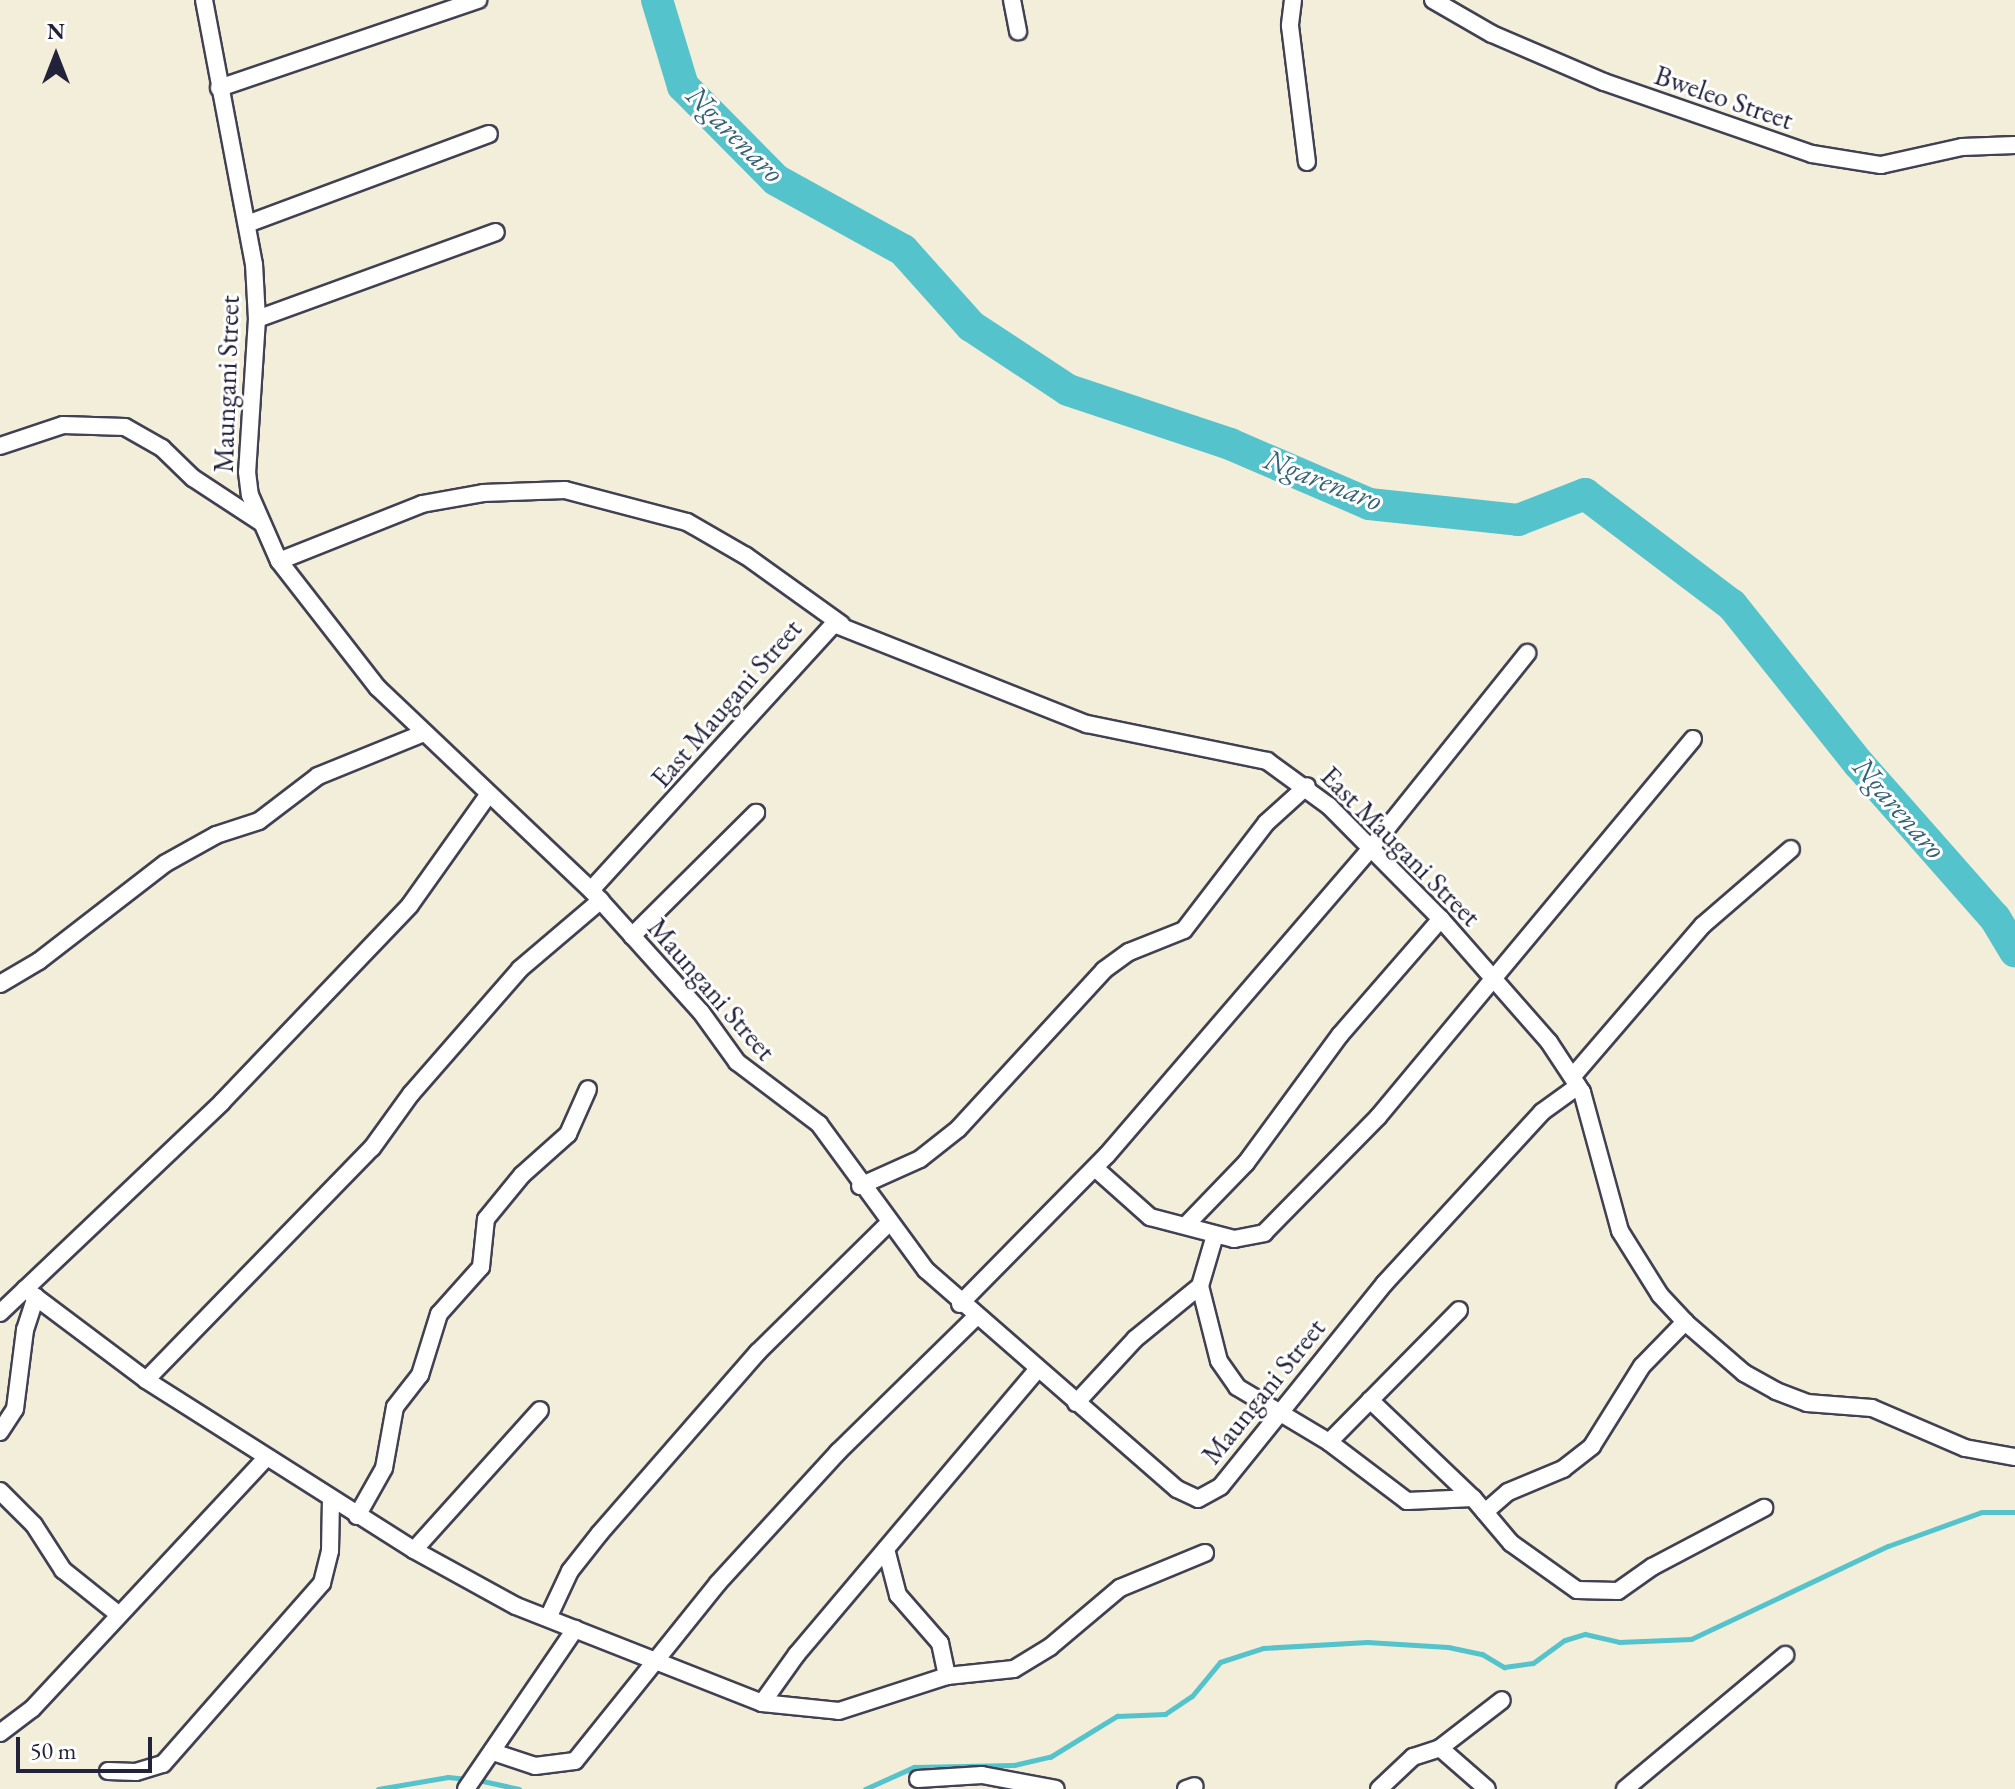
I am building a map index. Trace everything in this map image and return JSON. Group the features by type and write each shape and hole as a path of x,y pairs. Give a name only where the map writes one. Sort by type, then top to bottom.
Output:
{"street":[{"name":"Maungani Street","path":"204,0 247,224 257,319 247,472 260,522 279,561 378,688 596,895 737,1062 819,1124 888,1224 960,1304 1177,1489 1198,1499 1221,1486 1279,1411 1455,1206 1575,1081 1703,925 1791,849"},
{"path":"219,88 478,0"},
{"path":"1012,0 1018,31"},
{"path":"1293,0 1290,26 1307,162"},
{"name":"Bweleo Street","path":"1433,0 1492,34 1604,82 1812,154 1881,165 1962,147 2015,145"},
{"path":"247,224 489,134"},
{"path":"257,319 496,232"},
{"path":"0,446 63,425 125,427 162,448 193,478 260,522"},
{"path":"279,561 422,504 483,493 565,490 687,522 746,556 841,624"},
{"name":"East Maugani Street","path":"146,1380 372,1148 411,1094 520,969 596,895 827,628 841,624 898,653 1052,713 1137,737 1267,761 1307,786 1441,919 1575,1081 1620,1231 1660,1295 1685,1322 1744,1373 1776,1391 1807,1403 1872,1408 1965,1448 2015,1457"},
{"path":"960,1304 1095,1168 1371,848 1527,653"},
{"path":"0,984 39,961 166,863 216,835 259,821 318,776 424,733"},
{"path":"1095,1168 1150,1217 1187,1224 1215,1235 1251,1239 1271,1227 1378,1117 1491,977 1693,739"},
{"path":"860,1186 920,1159 958,1129 1104,970 1129,952 1184,930 1266,823 1307,786"},
{"path":"0,1313 30,1293 222,1102 410,905 489,794"},
{"path":"632,936 756,813"},
{"path":"1187,1224 1246,1163 1340,1035 1441,919"},
{"path":"357,1516 384,1468 395,1407 420,1375 439,1314 481,1267 486,1219 522,1175 568,1134 588,1089"},
{"path":"548,1618 570,1571 600,1533 758,1352 888,1224"},
{"path":"1215,1235 1200,1286 1214,1347 1227,1378 1329,1442 1381,1486 1407,1501 1473,1498"},
{"path":"1076,1403 1135,1339 1200,1286"},
{"path":"30,1293 146,1380 414,1550 548,1618 654,1658 726,1692 762,1703 839,1711 947,1676 1014,1669 1050,1647 1120,1588 1205,1553"},
{"path":"0,1432 15,1409 30,1293"},
{"path":"1329,1442 1459,1310"},
{"path":"493,1752 535,1766 575,1761 654,1658 838,1452 975,1318"},
{"path":"1485,1512 1508,1492 1563,1469 1592,1446 1642,1366 1685,1322"},
{"path":"762,1703 886,1549 1037,1370"},
{"path":"1370,1400 1473,1498 1538,1567 1577,1590 1604,1594 1618,1591 1652,1567 1764,1508"},
{"path":"414,1550 540,1410"},
{"path":"0,1733 32,1709 266,1458"},
{"path":"0,1491 34,1525 63,1570 118,1614"},
{"path":"108,1771 136,1772 163,1764 322,1583 330,1551 331,1500"},
{"path":"886,1549 898,1595 940,1643 947,1676"},
{"path":"466,1789 575,1629"},
{"path":"1625,1789 1785,1655"},
{"path":"1379,1789 1413,1757 1440,1748 1502,1700"},
{"path":"1440,1748 1487,1789"},
{"path":"918,1779 982,1775 1056,1789"}],"waterway":[{"name":"Ngarenaro","path":"657,0 683,86 776,180 903,250 971,326 1068,390 1230,444 1369,504 1518,520 1585,494 1732,605 1859,764 1995,918 2015,951"},
{"path":"865,1789 914,1767 1014,1765 1050,1757 1117,1716 1165,1714 1192,1696 1220,1662 1263,1648 1367,1642 1448,1647 1482,1654 1504,1667 1533,1663 1565,1640 1585,1634 1619,1642 1691,1639 1888,1546 1982,1512 2015,1512"},
{"path":"378,1789 448,1777 468,1779"},
{"path":"478,1780 519,1789"}]}
